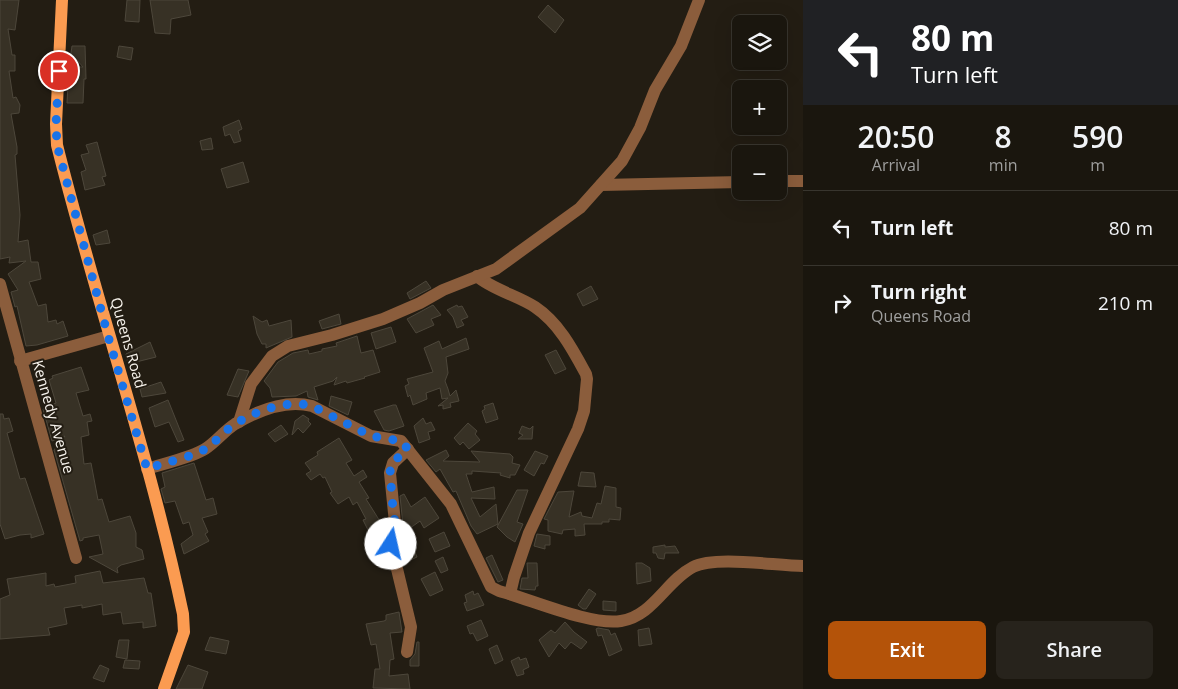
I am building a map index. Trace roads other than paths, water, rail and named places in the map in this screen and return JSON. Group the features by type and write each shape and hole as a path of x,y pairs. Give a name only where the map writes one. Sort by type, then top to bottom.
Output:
{"main road":[{"name":"Queens Road","path":"62,0 56,124 57,145 108,336 147,469 184,614 184,632 164,689"}],"street":[{"path":"239,422 252,384 272,356 288,346 332,336 383,318 420,303 443,290 496,270 580,208 622,161 640,128 655,90 681,46 699,0"},
{"path":"787,181 803,181"},
{"path":"602,185 732,182"},
{"path":"477,276 536,308 555,325 570,344 587,379 584,410 578,429 529,533 514,576 510,594"},
{"name":"Kennedy Avenue","path":"0,284 76,558"},
{"path":"20,361 108,336"},
{"path":"147,469 204,450 239,422 278,406 301,403 312,406 371,436 401,441 451,504 492,588 510,594 598,620 620,621 644,612 687,570 706,562 803,566"},
{"path":"407,652 411,627 391,544 395,524 390,473 393,462 408,449"}]}
